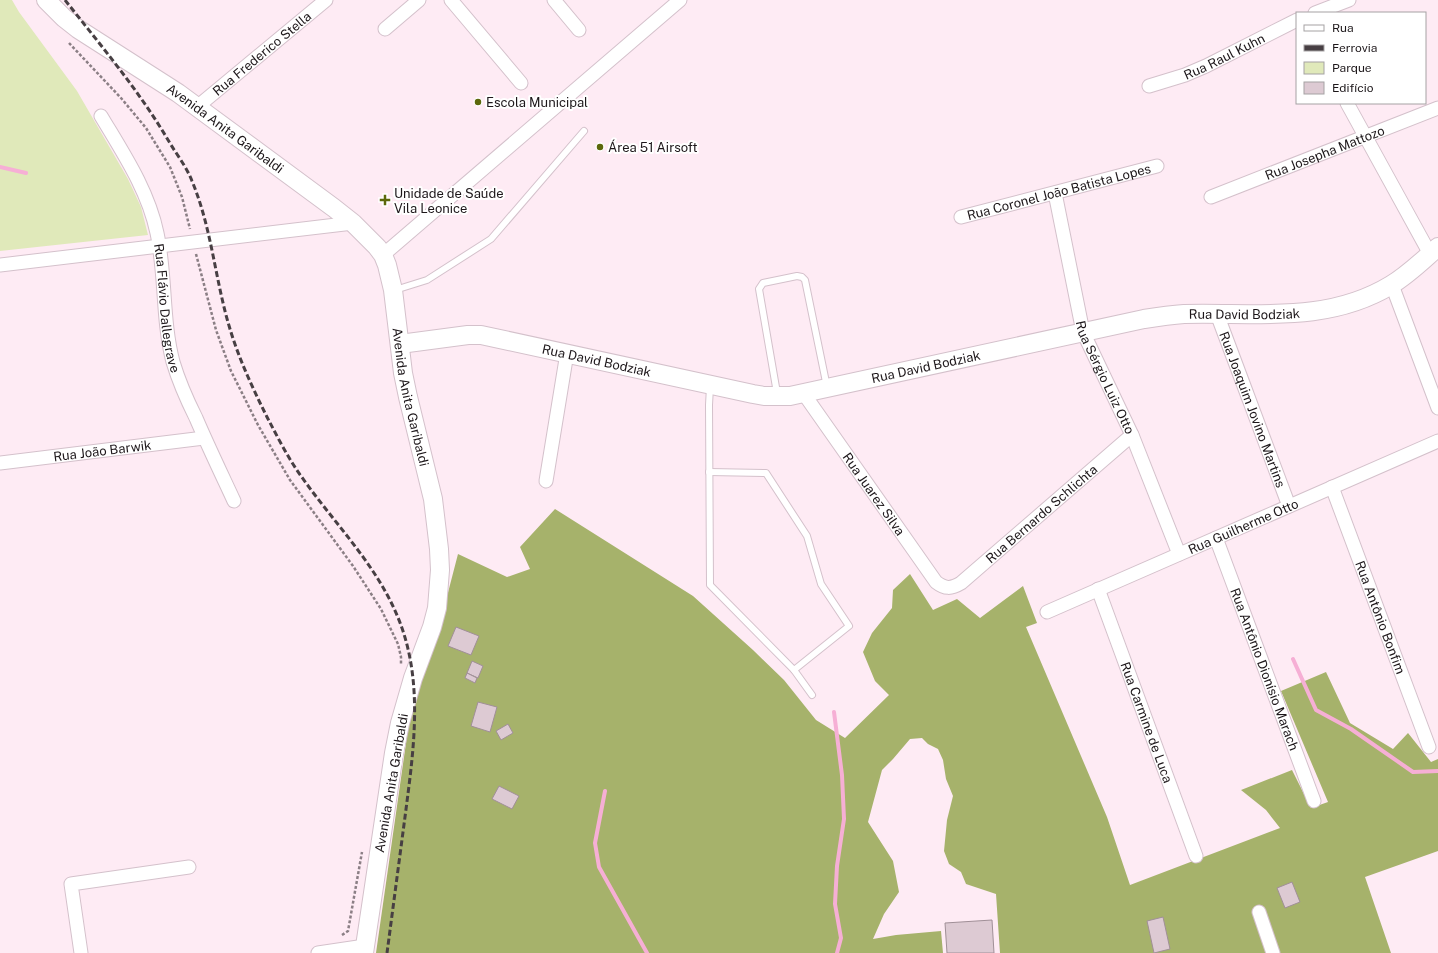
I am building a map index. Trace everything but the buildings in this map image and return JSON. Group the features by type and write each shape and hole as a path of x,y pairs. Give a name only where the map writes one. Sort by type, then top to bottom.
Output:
{"main road":[{"name":"Avenida Anita Garibaldi","path":"46,0 64,18 78,29 178,93 317,195 353,223 383,256 393,290 408,397 434,506 440,549 439,593 432,628 413,678 400,722 364,950"},
{"name":"Rua David Bodziak","path":"400,344 481,334 710,385 764,396 778,397 804,394 1083,332 1163,316 1183,314 1291,314 1321,311 1364,299 1392,285 1434,250"}],"street":[{"name":"Rua Frederico Stella","path":"197,107 326,0"},
{"path":"385,29 419,0"},
{"path":"451,0 521,83"},
{"path":"554,0 579,30"},
{"path":"383,256 680,0"},
{"path":"1318,12 1349,0"},
{"name":"Rua Raul Kuhn","path":"1149,86 1185,75 1206,66 1296,21"},
{"path":"1349,104 1434,250"},
{"name":"Rua Josepha Mattozo","path":"1211,197 1438,108"},
{"name":"Rua Flávio Dallegrave","path":"101,116 136,176 153,216 159,246 169,341 173,361 180,383 234,501"},
{"name":"Rua Coronel João Batista Lopes","path":"961,217 1157,166"},
{"name":"Rua Sérgio Luiz Otto","path":"1055,193 1083,332 1132,435 1179,554"},
{"path":"0,265 353,223"},
{"path":"1392,285 1438,408"},
{"name":"Rua Joaquim Jovino Martins","path":"1217,314 1289,506"},
{"path":"546,481 567,353"},
{"name":"Rua Juarez Silva","path":"804,394 936,582 949,588"},
{"name":"Rua Bernardo Schlichta","path":"949,588 955,587 961,583 1132,435"},
{"name":"Rua João Barwik","path":"0,463 204,438"},
{"name":"Rua Guilherme Otto","path":"1047,612 1438,441"},
{"name":"Rua Antônio Bonfim","path":"1332,487 1429,747"},
{"name":"Rua Antônio Dionísio Marach","path":"1216,538 1314,801"},
{"name":"Rua Carmine de Luca","path":"1098,589 1196,856"},
{"path":"81,953 71,884 189,867"},
{"path":"1259,912 1273,953"},
{"path":"318,953 364,950"}],"lane":[{"path":"393,290 427,280 491,239 584,131"},
{"path":"778,397 759,289 763,283 797,276 802,277 805,280 827,389"},
{"path":"710,385 710,585 794,670 812,695"},
{"path":"709,472 766,473 807,536 821,584 849,626 794,670"}],"path":[{"path":"65,39 121,98 146,128 170,167 182,197 192,235"},
{"path":"196,252 216,330 231,371 258,425 290,480 353,566 381,609 398,644 401,657 400,672"},
{"path":"338,936 344,935 348,931 363,847"}],"green space":[{"path":"0,0 12,0 19,12 77,91 128,179 141,207 148,235 0,251"},
{"path":"555,509 693,596 784,680 816,720 845,738 889,695 875,681 863,652 872,633 892,608 893,590 910,574 933,610 957,599 980,618 1023,586 1037,623 1026,627 1107,817 1130,885 1280,828 1266,810 1241,790 1292,770 1311,808 1328,802 1281,691 1326,672 1350,723 1393,749 1408,733 1431,762 1438,759 1438,851 1365,877 1391,953 1000,953 996,894 966,884 961,872 949,864 944,851 947,820 953,796 946,779 943,760 938,749 928,744 922,738 910,739 882,770 868,822 893,861 899,892 884,914 873,939 896,935 941,931 943,953 376,953 409,722 417,690 444,608 458,554 507,577 530,569 520,547"}],"waterway":[{"path":"0,167 26,173"},
{"path":"1293,659 1316,710 1351,729 1413,772 1438,771"},
{"path":"834,712 842,775 844,819 837,866 835,904 841,938 837,953"},
{"path":"605,791 595,843 599,867 647,953"}],"railway":[{"path":"65,0 147,107 188,171 204,217 230,329 242,363 257,396 292,462 316,497 364,558 390,600 400,624 408,649 412,670 415,712 410,775 387,953"}],"place":[{"name":"Escola Municipal","path":"478,102"},
{"name":"Área 51 Airsoft","path":"600,147"},
{"name":"Unidade de Saúde Vila Leonice","path":"385,200"}]}
